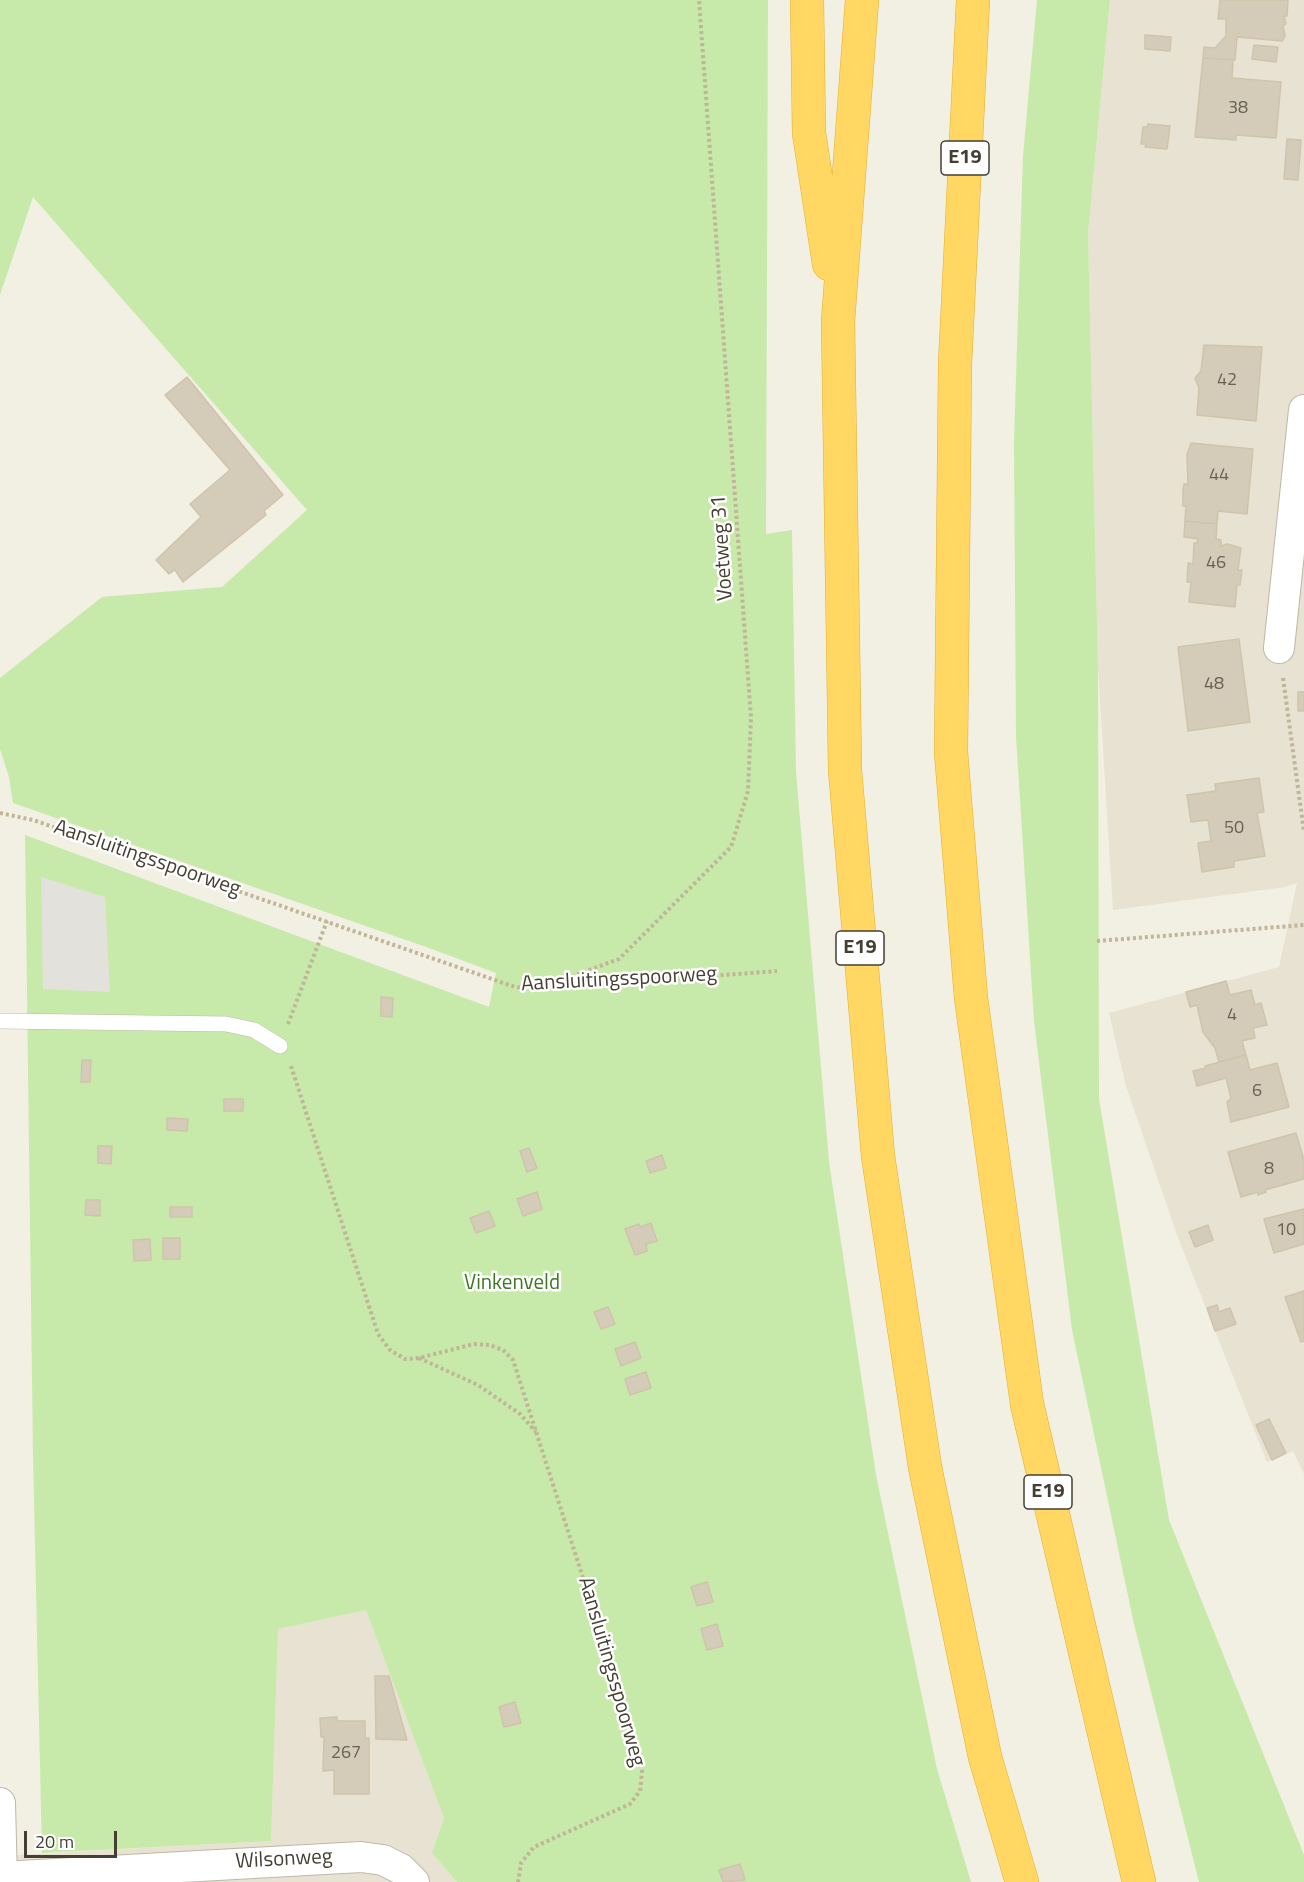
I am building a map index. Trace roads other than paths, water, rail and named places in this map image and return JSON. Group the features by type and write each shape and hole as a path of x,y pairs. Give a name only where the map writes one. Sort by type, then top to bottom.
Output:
{"highway":[{"path":"807,0 808,132 838,321"},
{"name":"E19","path":"862,0 838,321 845,770 878,1156 925,1467 985,1757 1022,1882"},
{"name":"E19","path":"973,0 955,364 951,752 971,998 1027,1404 1139,1882"}],"street":[{"path":"1278,648 1304,410"},
{"path":"0,1803 2,1879"},
{"name":"Wilsonweg","path":"2,1879 361,1857 383,1860 401,1869 414,1882"}],"lane":[{"path":"0,1021 226,1024 254,1030 280,1046"}],"park label":[{"name":"Vinkenveld","path":"512,1284"}]}
